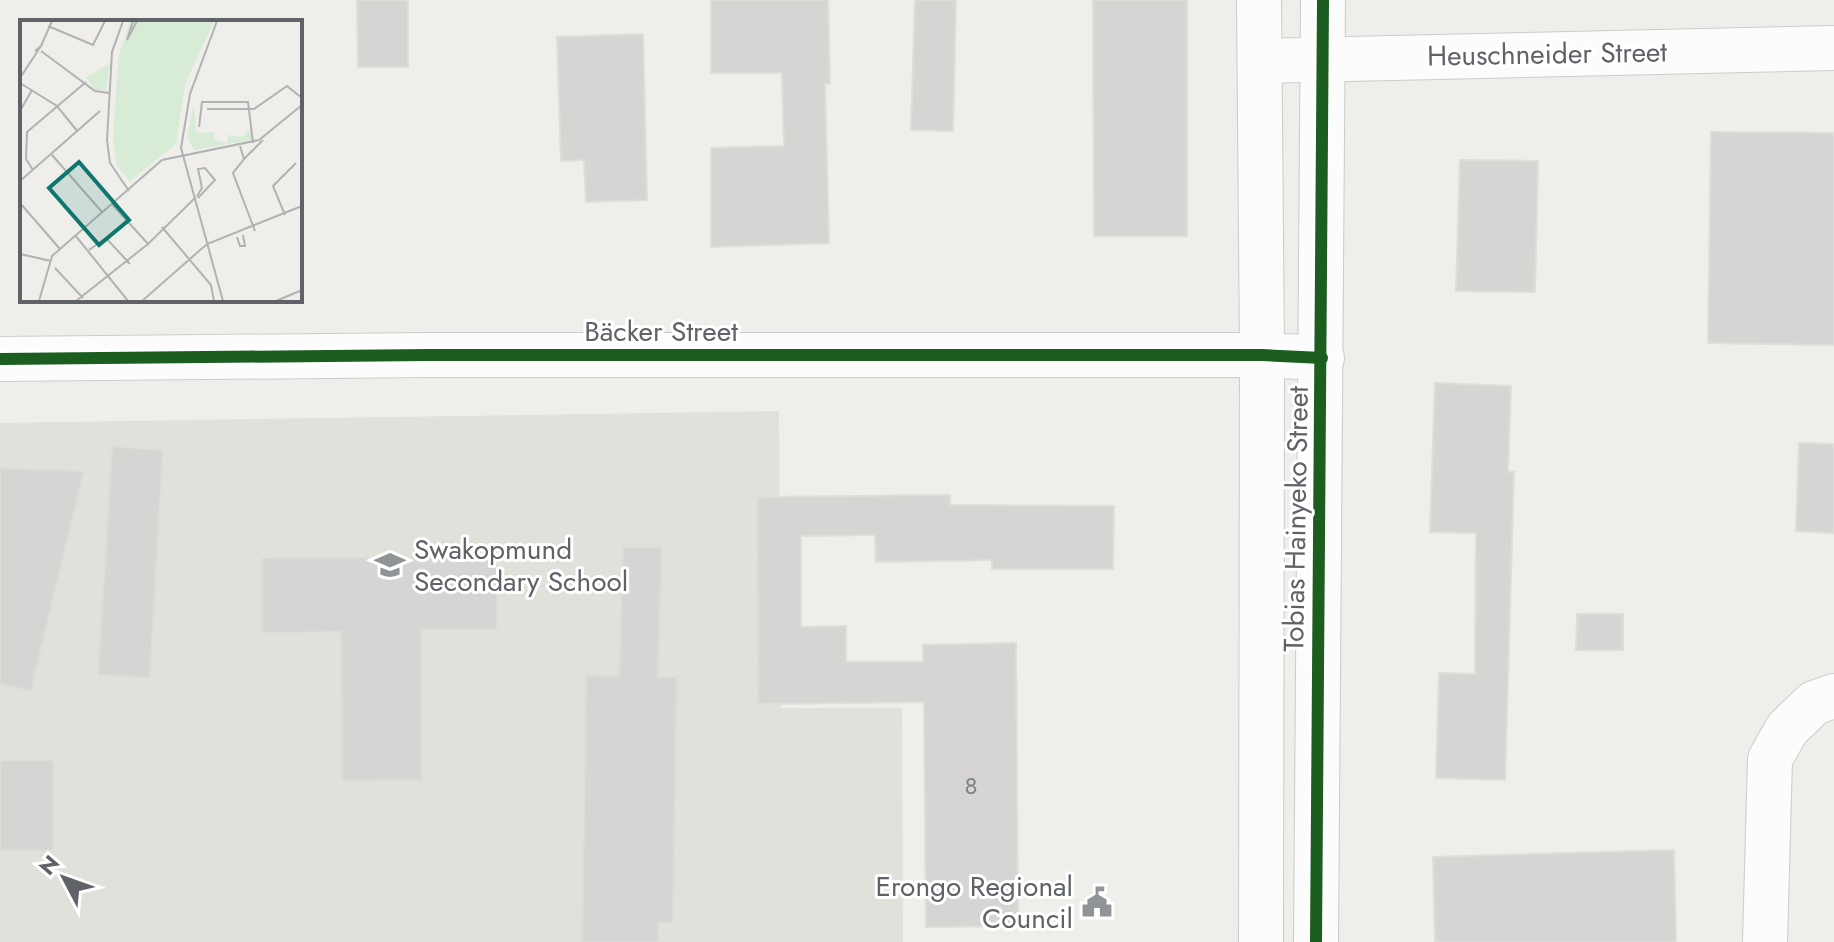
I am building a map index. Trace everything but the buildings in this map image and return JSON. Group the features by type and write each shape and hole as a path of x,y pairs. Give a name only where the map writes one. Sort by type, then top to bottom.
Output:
{"street":[{"name":"Tobias Hainyeko Street","path":"1259,0 1261,942"},
{"name":"Tobias Hainyeko Street","path":"1316,942 1323,0"},
{"name":"Heuschneider Street","path":"1261,61 1834,48"},
{"name":"Bäcker Street","path":"0,359 428,355 1262,355 1322,358"},
{"path":"1765,942 1770,759 1787,729 1814,703 1834,696"}],"shaded area":[{"name":"Swakopmund Secondary School","path":"779,411 781,708 902,708 903,942 0,942 0,423"}],"cycle path":[{"path":"1316,942 1323,0"},
{"path":"0,359 428,355 1262,355 1322,358"}],"place":[{"name":"Swakopmund Secondary School","path":"390,565"},
{"name":"Erongo Regional Council","path":"1097,902"}]}
